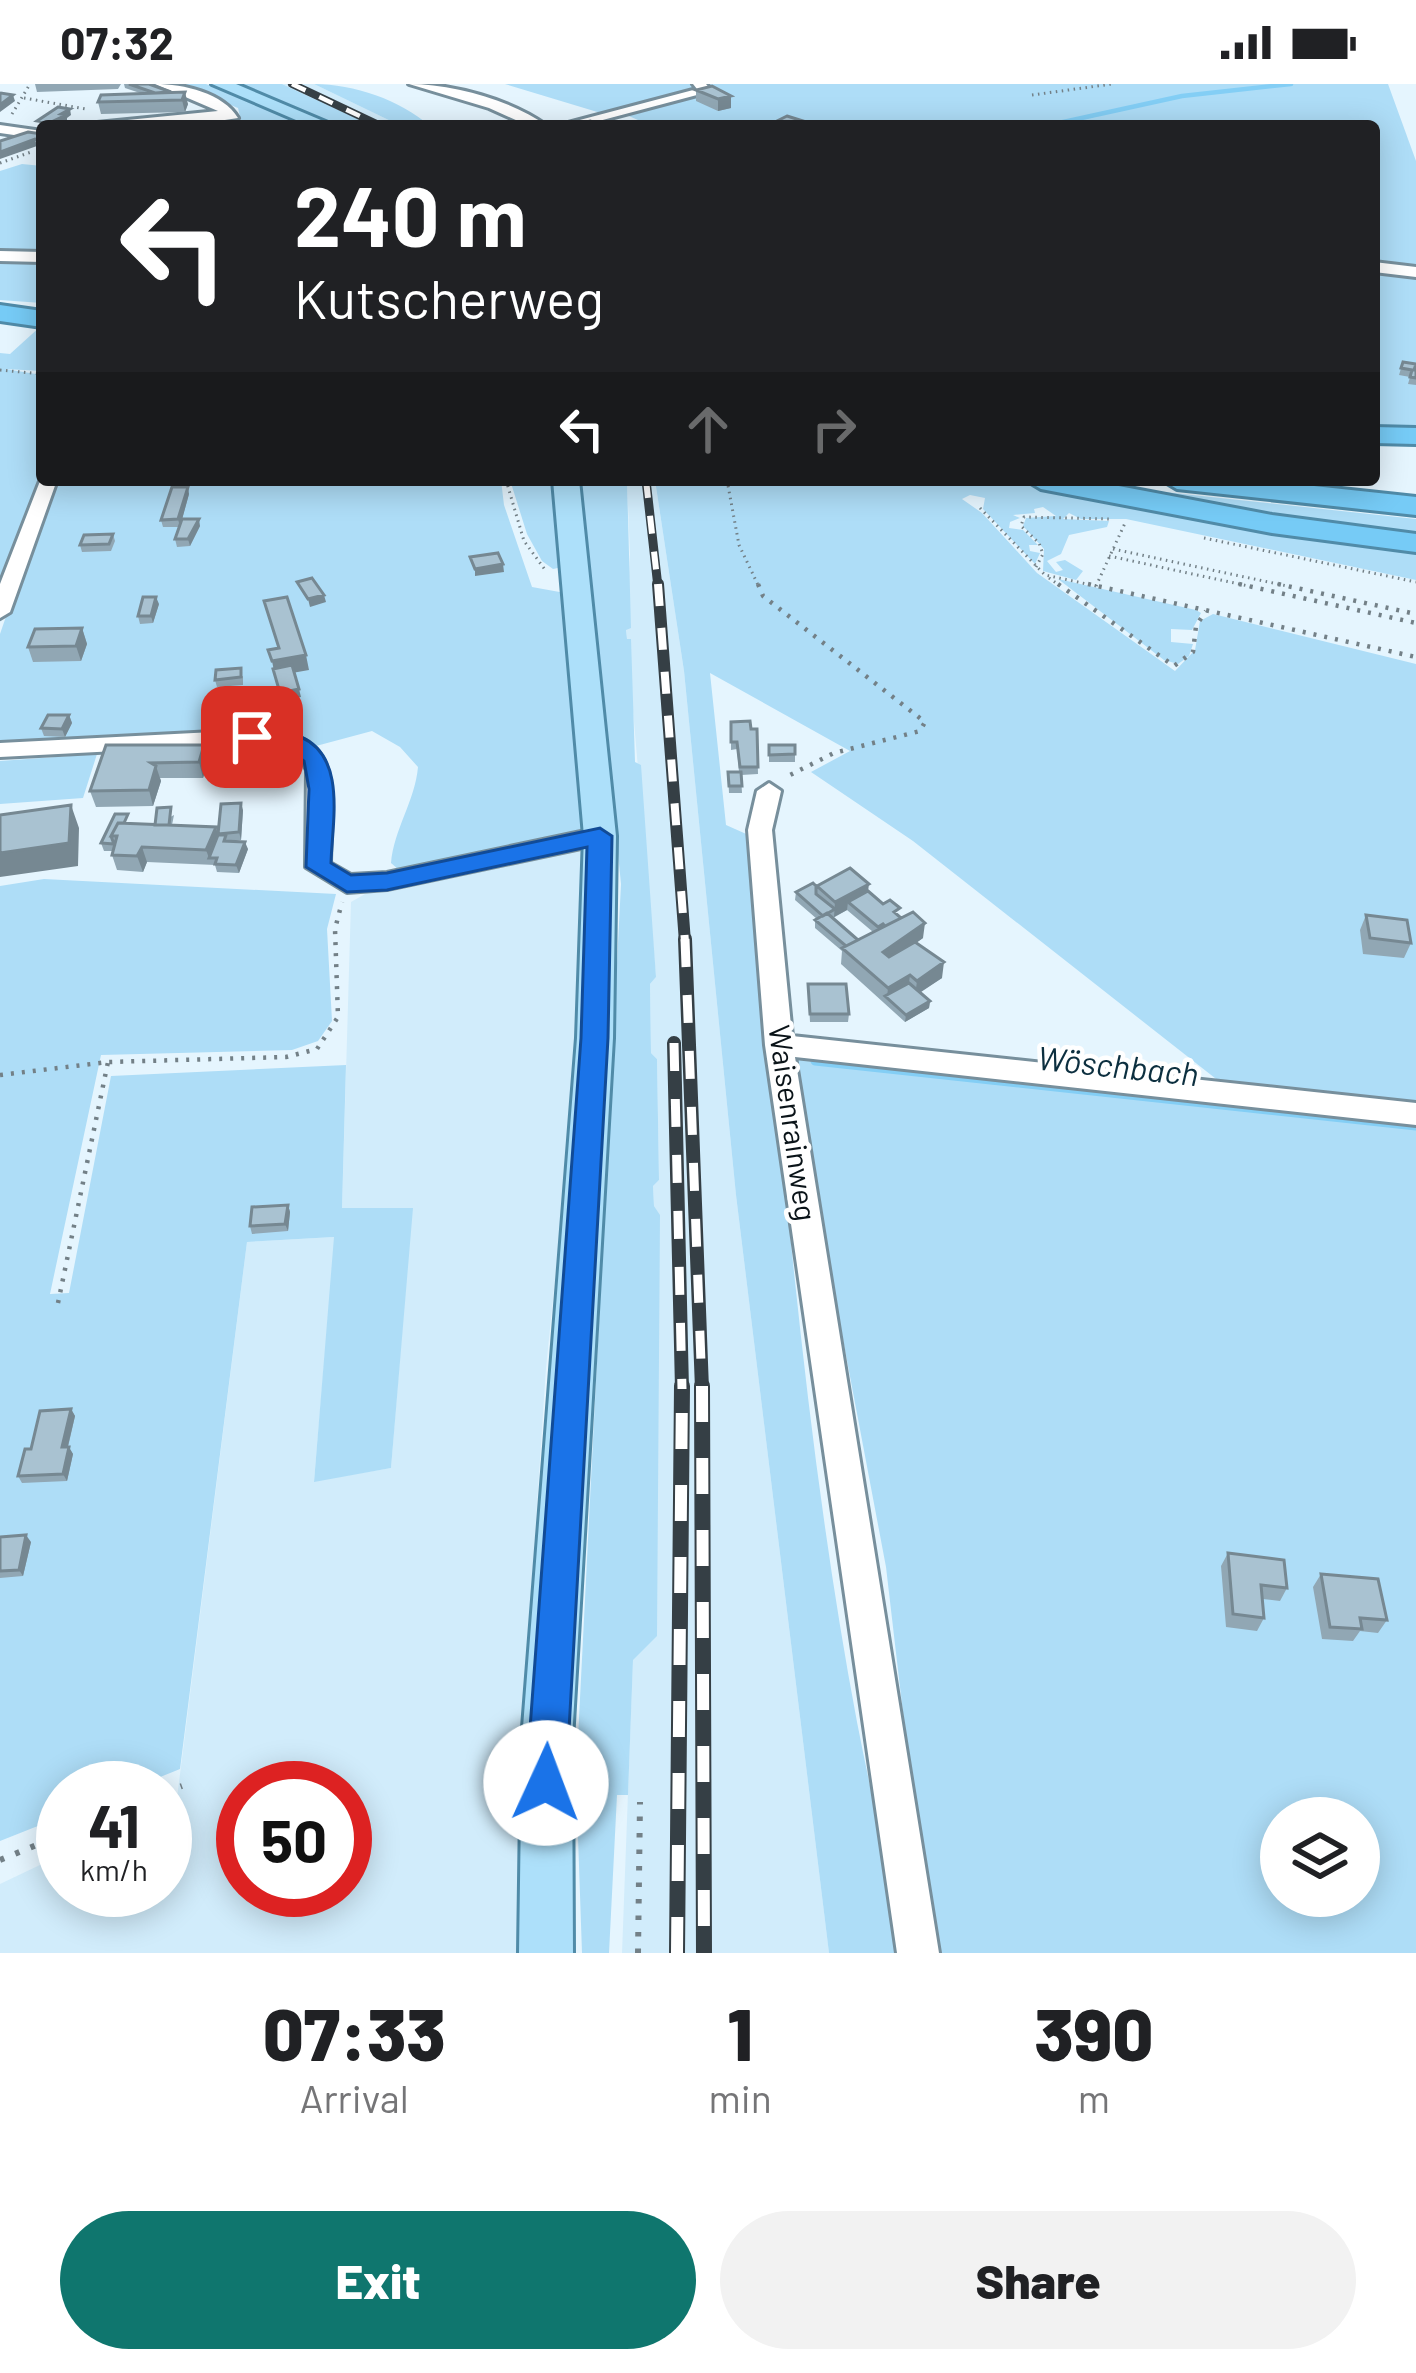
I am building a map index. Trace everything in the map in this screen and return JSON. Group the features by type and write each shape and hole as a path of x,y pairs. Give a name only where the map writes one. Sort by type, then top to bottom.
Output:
{"highway":[{"path":"1380,435 1416,436"},
{"path":"1380,477 1416,480"},
{"path":"1072,486 1272,524 1416,543"},
{"path":"1231,486 1416,506"}],"main road":[{"path":"221,84 311,120"},
{"path":"546,1953 547,1739 595,1038 600,836 567,486"}],"street":[{"path":"161,84 206,99 228,120"},
{"path":"415,84 494,105 527,120"},
{"path":"589,120 706,92 699,84"},
{"path":"609,115 624,120"},
{"path":"0,129 36,134"},
{"path":"0,256 36,257"},
{"path":"1380,268 1416,272"},
{"path":"0,612 46,486"},
{"path":"0,750 252,737 294,742 315,758 319,770 318,867 347,884 387,881 600,836"},
{"name":"Waisenrainweg","path":"770,791 760,830 779,1045 918,1953"},
{"path":"779,1045 1416,1114"}],"path":[{"path":"30,84 24,98 87,105 89,120"},
{"path":"1032,95 1112,84"},
{"path":"0,163 36,153"},
{"path":"0,370 36,373"},
{"path":"507,486 514,518 531,554 549,574 579,582"},
{"path":"728,486 739,545 764,596 925,722 920,731 802,765 770,791"},
{"path":"980,508 1035,568 1174,667 1192,652 1196,626 1207,611"},
{"path":"1035,568 1042,560 1041,547 1021,526 1029,515 1126,521 1096,586"},
{"path":"1193,535 1416,582"},
{"path":"1113,549 1416,614"},
{"path":"1109,556 1416,623"},
{"path":"1232,584 1233,574"},
{"path":"1045,575 1416,657"},
{"path":"1365,612 1368,603"},
{"path":"0,1075 108,1062 286,1058 316,1049 338,1017 335,929 347,884"},
{"path":"58,1303 108,1062"},
{"path":"638,1953 640,1802"},
{"path":"0,1859 36,1845"}],"shaded area":[{"path":"178,84 206,84 301,120 241,120 238,108"},
{"path":"237,84 282,84 360,120 325,120"},
{"path":"282,84 314,84 389,120 360,120"},
{"path":"314,84 376,95 422,120 389,120"},
{"path":"505,84 692,84 703,91 604,114"},
{"path":"710,84 1388,84 1416,161 1416,269 1380,265 1380,120 638,120 624,114 712,92"},
{"path":"36,165 36,253 0,255 0,171"},
{"path":"0,260 36,260 36,303 0,300"},
{"path":"1380,272 1416,277 1416,432 1380,431"},
{"path":"36,330 36,371 5,369 36,374 36,486 40,486 0,596 0,353 10,354"},
{"path":"51,486 502,486 532,587 565,593 585,826 573,834 399,870 391,863 393,851 418,767 400,747 372,731 316,746 264,730 0,744 0,634"},
{"path":"512,486 556,486 563,567 553,569 542,561 527,534"},
{"path":"582,486 627,486 631,628 626,630 631,639 635,762 641,765 656,977 650,984 651,1053 657,1059 659,1180 653,1186 654,1206 660,1215 657,1636 633,1660 628,1795 617,1795 609,1953 582,1953 576,1778 621,884"},
{"path":"627,486 656,486 684,671 736,1195 829,1953 622,1953 633,1659 660,1216 653,1186 659,1180 657,1059 651,1053 650,984 656,977 626,629"},
{"path":"656,486 1054,486 1416,547 1416,580 1126,519 1081,519 1069,513 1063,519 1109,521 1107,527 1069,535 1061,554 1047,561 1056,572 1063,570 1056,562 1065,560 1083,571 1076,580 1043,571 1044,549 1023,526 1026,518 1056,516 1043,507 1034,509 1035,513 1013,515 1020,518 1010,522 1009,528 1023,530 1038,545 1029,545 1030,551 1040,553 1035,564 983,509 985,498 970,495 962,499 982,513 1037,573 1175,671 1195,650 1200,621 1213,614 1416,664 1416,1103 1220,1082 913,841 811,772 850,751 710,673 726,825 753,837 821,1502 857,1722 906,1953 829,1953 736,1195 684,671"},
{"path":"1108,486 1416,519 1416,538 1340,530"},
{"path":"1058,579 1196,610 1201,613 1192,630 1171,629 1171,642 1193,644 1189,656 1178,664 1164,660"},
{"path":"97,754 83,798 0,804 0,761"},
{"path":"561,851 581,852 579,1044 546,1368 524,1704 525,1953 0,1953 0,1884 36,1867 36,1917 192,1917 192,1761 182,1761 247,1242 335,1237 314,1481 391,1468 412,1208 342,1209 351,902 372,890"},
{"path":"44,879 336,894 327,929 332,1021 318,1041 292,1050 101,1055 50,1294 69,1293 111,1076 346,1065 342,1208 413,1208 391,1468 314,1482 334,1237 247,1242 181,1761 36,1761 36,1827 0,1841 0,886"},
{"path":"795,1052 1416,1120 1416,1953 931,1953 886,1567 794,1080"}],"building":[{"path":"129,84 149,84 171,92 155,93"},
{"path":"712,86 731,96 718,99 696,90"},
{"path":"185,92 182,100 98,102 101,95"},
{"path":"58,107 70,109 55,120 38,120"},
{"path":"36,133 36,139 0,152 0,141"},
{"path":"1403,362 1416,364 1416,378 1410,377 1412,370 1401,368"},
{"path":"172,487 188,487 178,519 161,520"},
{"path":"182,519 199,519 188,539 175,539"},
{"path":"113,534 109,544 80,545 84,535"},
{"path":"498,553 503,564 475,569 470,557"},
{"path":"312,578 324,595 308,599 297,582"},
{"path":"143,597 156,597 151,616 138,616"},
{"path":"287,597 306,655 272,661 268,650 279,648 264,601"},
{"path":"82,628 76,646 28,647 35,629"},
{"path":"292,665 299,689 280,693 273,669"},
{"path":"241,668 241,677 215,680 216,670"},
{"path":"48,715 69,715 62,729 41,728"},
{"path":"750,721 751,729 757,729 758,767 740,767 737,742 731,742 731,722"},
{"path":"106,745 204,745 199,762 151,763 156,766 149,790 90,791"},
{"path":"769,745 795,745 795,754 769,755"},
{"path":"270,753 266,772 231,773 235,754"},
{"path":"728,772 741,772 742,786 729,786"},
{"path":"241,803 239,832 218,834 221,804"},
{"path":"71,805 69,843 0,853 0,815"},
{"path":"171,807 169,825 155,825 157,808"},
{"path":"115,814 128,814 111,836 114,844 101,843"},
{"path":"118,823 216,827 206,850 142,847 137,856 112,855 117,836 111,836"},
{"path":"218,835 226,835 224,841 245,842 236,865 215,864 217,858 209,858"},
{"path":"850,868 869,884 835,902 817,886"},
{"path":"813,883 816,894 835,909 823,916 796,892"},
{"path":"868,891 883,904 890,900 900,908 894,912 901,918 878,927 848,902"},
{"path":"913,912 925,923 883,952 889,957 915,942 944,962 917,981 910,975 888,988 842,948"},
{"path":"827,913 858,940 846,946 815,920"},
{"path":"1366,915 1407,920 1411,943 1370,938"},
{"path":"909,983 930,1001 906,1015 885,996"},
{"path":"808,984 846,984 849,1014 810,1014"},
{"path":"288,1205 285,1224 250,1226 252,1207"},
{"path":"71,1409 62,1447 69,1447 63,1474 18,1476 25,1449 31,1449 40,1411"},
{"path":"26,1535 19,1570 0,1571 0,1537"},
{"path":"1228,1553 1284,1560 1287,1588 1261,1585 1264,1618 1233,1614"},
{"path":"1321,1574 1378,1579 1387,1620 1360,1618 1362,1629 1330,1627"}],"waterway":[{"path":"1072,120 1182,96 1291,84"},
{"name":"Wöschbach","path":"815,1061 1416,1126"}],"railway":[{"path":"292,84 368,120"},
{"path":"647,486 658,587"},
{"path":"658,584 685,942"},
{"path":"685,939 702,1389"},
{"path":"674,1043 682,1388"},
{"path":"702,1386 704,1953"},
{"path":"677,1953 682,1388"}],"route":[{"path":"252,737 294,742 315,758 321,789 318,867 347,884 387,881 600,836 595,1038 546,1783"}]}
